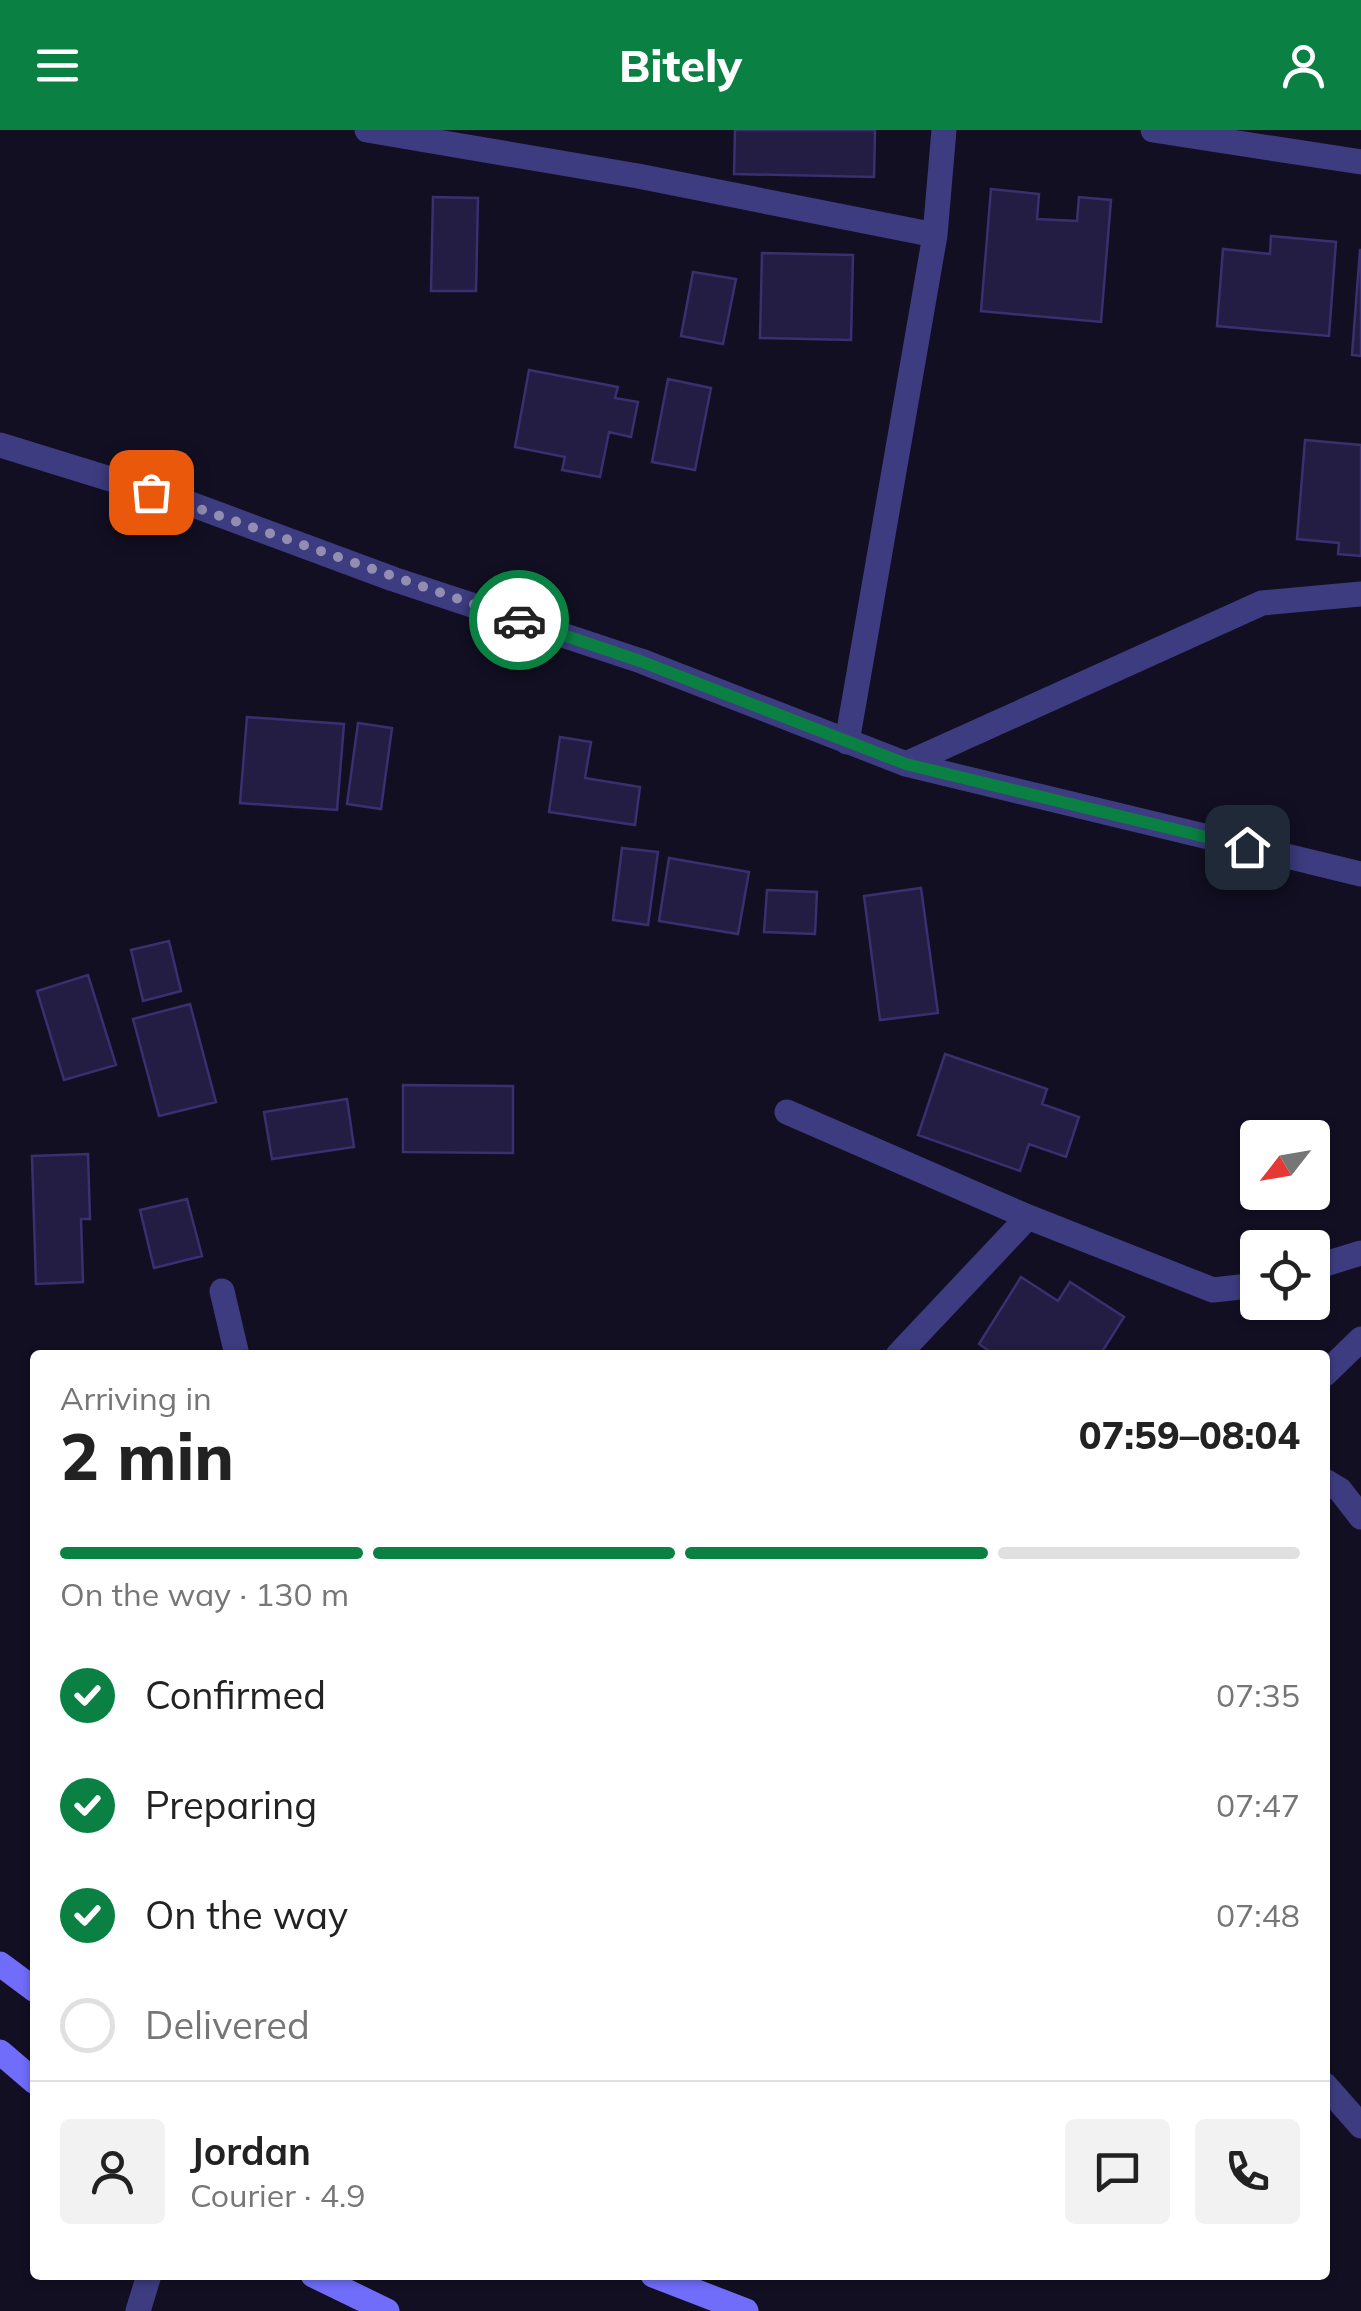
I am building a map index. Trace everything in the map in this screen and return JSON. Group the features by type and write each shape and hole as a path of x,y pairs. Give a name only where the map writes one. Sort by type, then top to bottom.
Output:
{"main road":[{"path":"0,1964 30,1986"},
{"path":"0,2052 30,2078"},
{"path":"323,2280 387,2311"},
{"path":"665,2280 746,2311"}],"street":[{"path":"367,130 638,176 934,235"},
{"path":"847,742 934,235 944,130"},
{"path":"1153,130 1361,162"},
{"path":"0,445 188,503 393,579 640,661 906,764 1361,874"},
{"path":"906,764 1262,604 1361,594"},
{"path":"787,1112 1028,1217 1213,1290 1240,1288"},
{"path":"903,1350 1028,1217"},
{"path":"1330,1262 1361,1253"},
{"path":"222,1290 235,1350"},
{"path":"1330,1369 1361,1338"},
{"path":"1330,1484 1340,1490 1361,1516"},
{"path":"1330,2091 1361,2126"},
{"path":"138,2311 147,2280"}],"building":[{"path":"735,130 875,130 874,177 734,174"},
{"path":"991,189 1039,194 1037,219 1077,221 1079,197 1111,200 1101,322 981,311"},
{"path":"433,197 478,198 476,291 431,291"},
{"path":"1271,236 1336,242 1329,336 1217,326 1223,249 1270,254"},
{"path":"1361,250 1361,356 1352,355"},
{"path":"762,253 853,255 851,340 760,338"},
{"path":"693,272 736,279 723,344 681,336"},
{"path":"529,370 618,387 615,398 638,402 631,437 609,432 600,477 562,470 565,457 515,447"},
{"path":"668,379 711,388 695,470 652,462"},
{"path":"1305,440 1361,445 1361,556 1338,554 1339,543 1297,539"},
{"path":"247,717 344,724 337,810 240,803"},
{"path":"358,723 392,728 381,809 347,804"},
{"path":"560,737 591,742 585,778 640,787 635,825 549,812"},
{"path":"622,848 658,852 648,925 613,920"},
{"path":"669,858 749,872 738,934 659,921"},
{"path":"921,888 938,1013 880,1020 864,896"},
{"path":"767,890 817,892 815,934 764,932"},
{"path":"169,941 181,991 143,1001 131,950"},
{"path":"88,975 116,1065 64,1080 37,991"},
{"path":"190,1004 216,1102 159,1116 133,1019"},
{"path":"945,1054 1047,1089 1042,1104 1079,1117 1066,1157 1029,1144 1020,1171 918,1135"},
{"path":"403,1085 513,1086 513,1153 403,1152"},
{"path":"347,1099 354,1147 272,1159 264,1112"},
{"path":"88,1154 90,1219 81,1219 83,1282 36,1284 32,1156"},
{"path":"187,1199 202,1256 154,1268 140,1210"},
{"path":"1021,1277 1058,1301 1070,1282 1124,1317 1103,1350 988,1350 979,1344"}],"way so far":[{"path":"151,492 519,620"}],"route":[{"path":"519,620 640,661 906,764 1247,847"}]}
